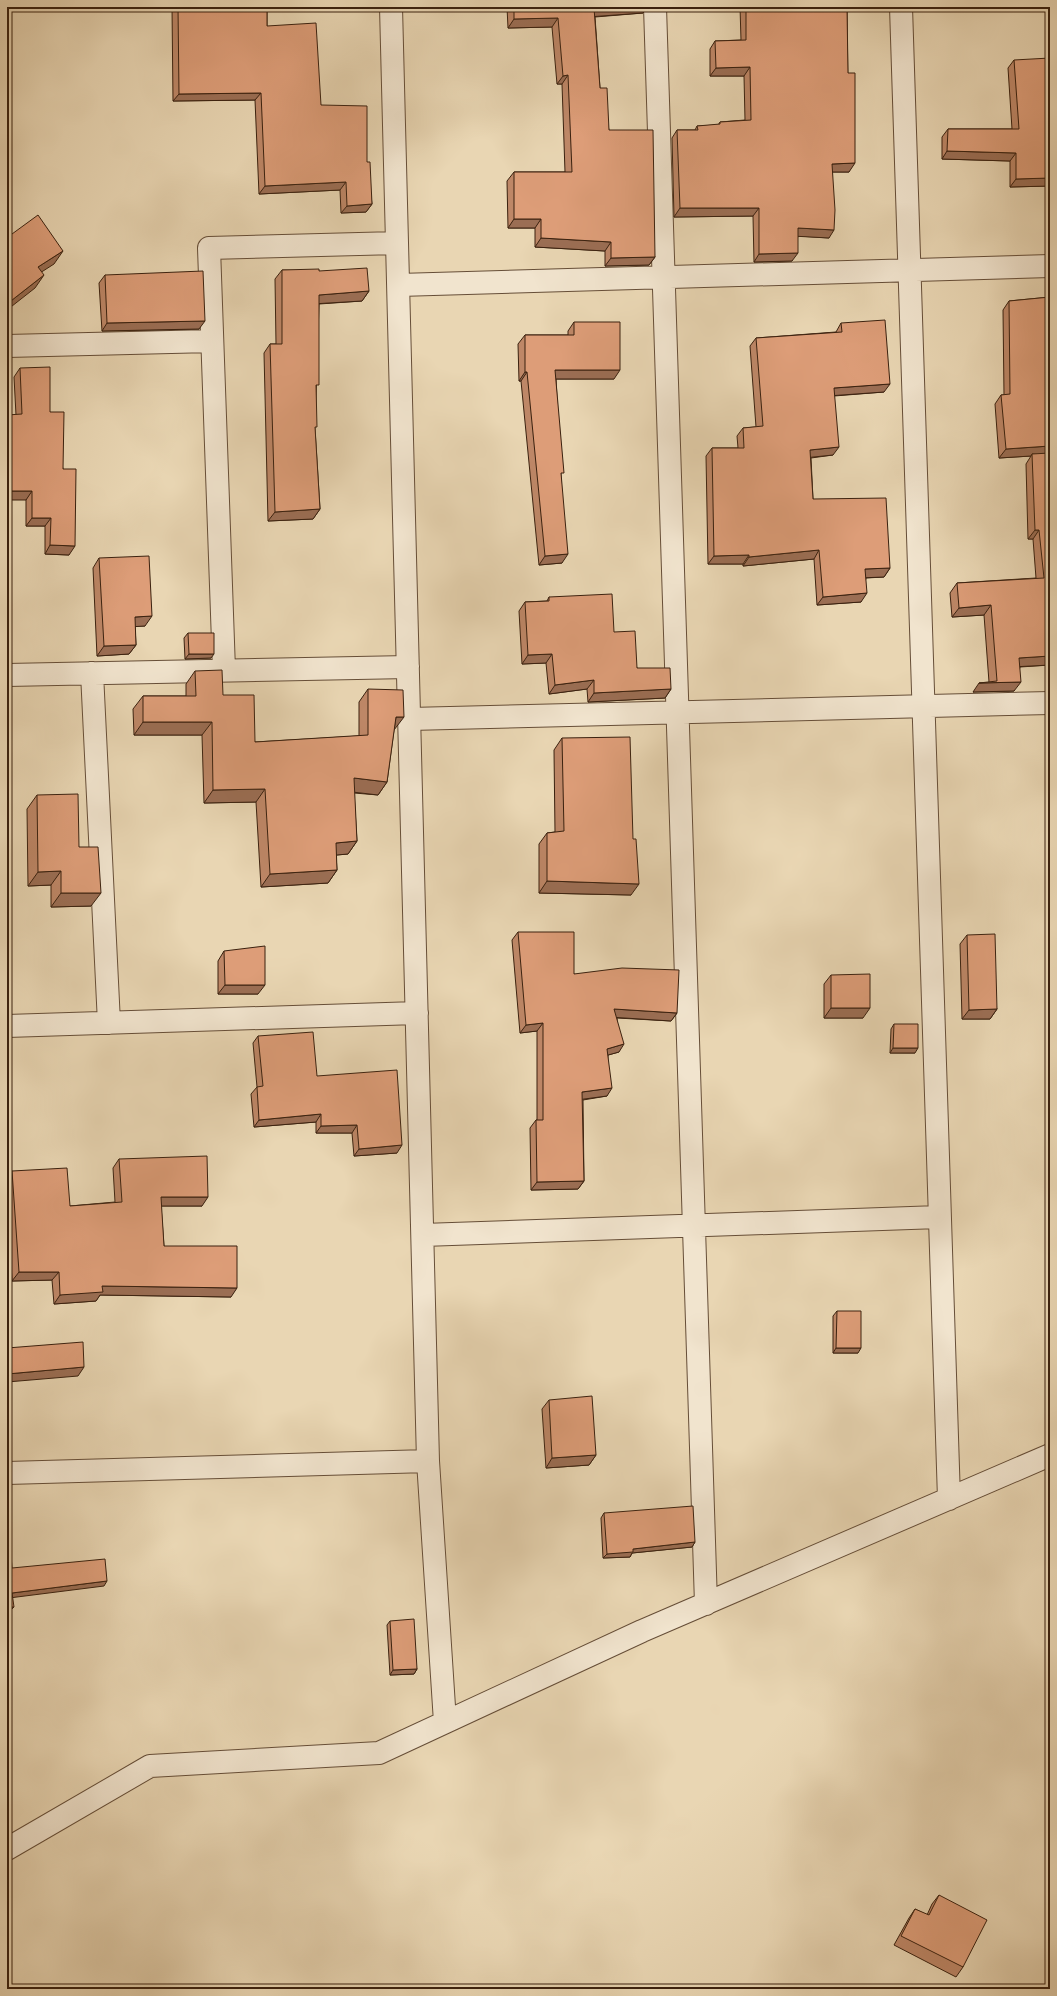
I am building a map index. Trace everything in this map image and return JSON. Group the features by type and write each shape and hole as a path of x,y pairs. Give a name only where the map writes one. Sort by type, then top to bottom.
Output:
{"street":[{"path":"391,7 428,1461 445,1722"},
{"path":"655,7 706,1604"},
{"path":"901,7 949,1499"},
{"path":"224,670 209,248 397,243"},
{"path":"399,285 1050,266"},
{"path":"7,346 212,341"},
{"path":"7,675 408,667"},
{"path":"92,673 109,1023"},
{"path":"410,719 1050,703"},
{"path":"7,1026 417,1013"},
{"path":"422,1235 939,1217"},
{"path":"7,1849 150,1766 379,1753 642,1631 1050,1455"},
{"path":"7,1473 428,1461"}],"building":[{"path":"178,7 267,7 267,26 316,23 321,105 367,106 367,162 370,162 372,204 347,206 346,182 265,186 261,93 179,94"},
{"path":"514,7 616,7 594,8 600,88 607,88 609,130 653,130 655,257 611,258 611,242 541,238 541,219 514,219 514,172 572,172 568,75 563,76 558,18 514,19"},
{"path":"746,7 847,7 848,73 855,73 855,163 832,164 835,210 834,230 798,228 798,253 759,254 759,208 680,208 677,130 698,130 697,126 720,124 720,122 751,120 750,67 716,68 715,41 746,40"},
{"path":"1050,58 1050,178 1016,179 1016,153 947,151 948,129 1019,129 1014,60"},
{"path":"38,215 63,251 38,267 44,275 7,304 7,227 12,234"},
{"path":"367,268 369,291 319,295 319,385 316,385 317,427 315,427 320,509 275,512 270,344 282,344 282,270 319,269 319,271"},
{"path":"203,271 205,321 107,323 105,275"},
{"path":"1050,297 1050,446 1006,449 1001,395 1010,394 1009,301"},
{"path":"885,320 890,384 834,388 839,447 810,450 813,499 886,498 890,568 865,569 867,593 823,597 819,550 749,557 749,555 714,556 712,448 744,448 743,428 763,426 756,338 842,332 841,323"},
{"path":"574,322 620,322 620,370 555,370 564,473 561,473 568,554 545,556 527,372 525,372 525,335 574,335"},
{"path":"50,367 50,412 64,412 63,469 76,469 75,546 50,545 51,518 32,518 32,491 7,491 7,415 22,414 20,368"},
{"path":"1050,453 1050,656 1019,658 1021,682 979,683 997,681 991,605 959,608 957,583 1044,578 1039,530 1035,530 1032,454"},
{"path":"149,556 152,616 135,617 136,645 104,646 99,558"},
{"path":"612,594 614,632 635,631 637,668 670,668 671,689 594,693 594,680 555,685 552,654 528,655 525,602 549,601 549,597"},
{"path":"188,633 214,633 214,654 189,654"},
{"path":"222,670 223,695 254,695 255,742 368,735 368,689 403,690 404,717 396,717 387,782 354,778 357,841 336,843 337,870 270,874 265,789 213,790 212,722 143,722 143,696 196,696 195,671"},
{"path":"630,737 633,839 636,839 639,884 547,881 547,833 564,831 562,738"},
{"path":"78,794 79,847 98,847 101,893 61,893 61,871 38,872 37,795"},
{"path":"518,932 574,932 574,974 622,968 679,970 677,1013 614,1009 624,1044 607,1049 612,1088 582,1092 584,1181 537,1182 536,1120 543,1120 543,1023 526,1025"},
{"path":"995,934 997,1009 969,1010 967,935"},
{"path":"265,946 265,985 225,985 224,951"},
{"path":"870,974 870,1008 831,1008 831,975"},
{"path":"894,1024 918,1024 918,1048 893,1048"},
{"path":"313,1032 317,1076 397,1070 402,1145 359,1149 357,1125 321,1126 321,1114 259,1120 257,1087 263,1086 258,1036"},
{"path":"207,1156 208,1197 161,1197 164,1246 237,1246 237,1288 102,1286 103,1292 60,1295 59,1272 19,1272 12,1171 67,1168 70,1206 122,1202 119,1159"},
{"path":"837,1311 861,1311 861,1348 836,1348"},
{"path":"83,1342 84,1367 7,1374 7,1348"},
{"path":"592,1396 596,1455 552,1458 549,1400"},
{"path":"693,1506 695,1542 633,1549 633,1552 607,1554 604,1513"},
{"path":"7,1527 9,1527 12,1568 105,1559 107,1581 12,1593 14,1607 7,1607"},
{"path":"414,1619 417,1669 393,1670 390,1621"},
{"path":"939,1895 987,1920 963,1967 901,1936 915,1909 929,1915"}]}
